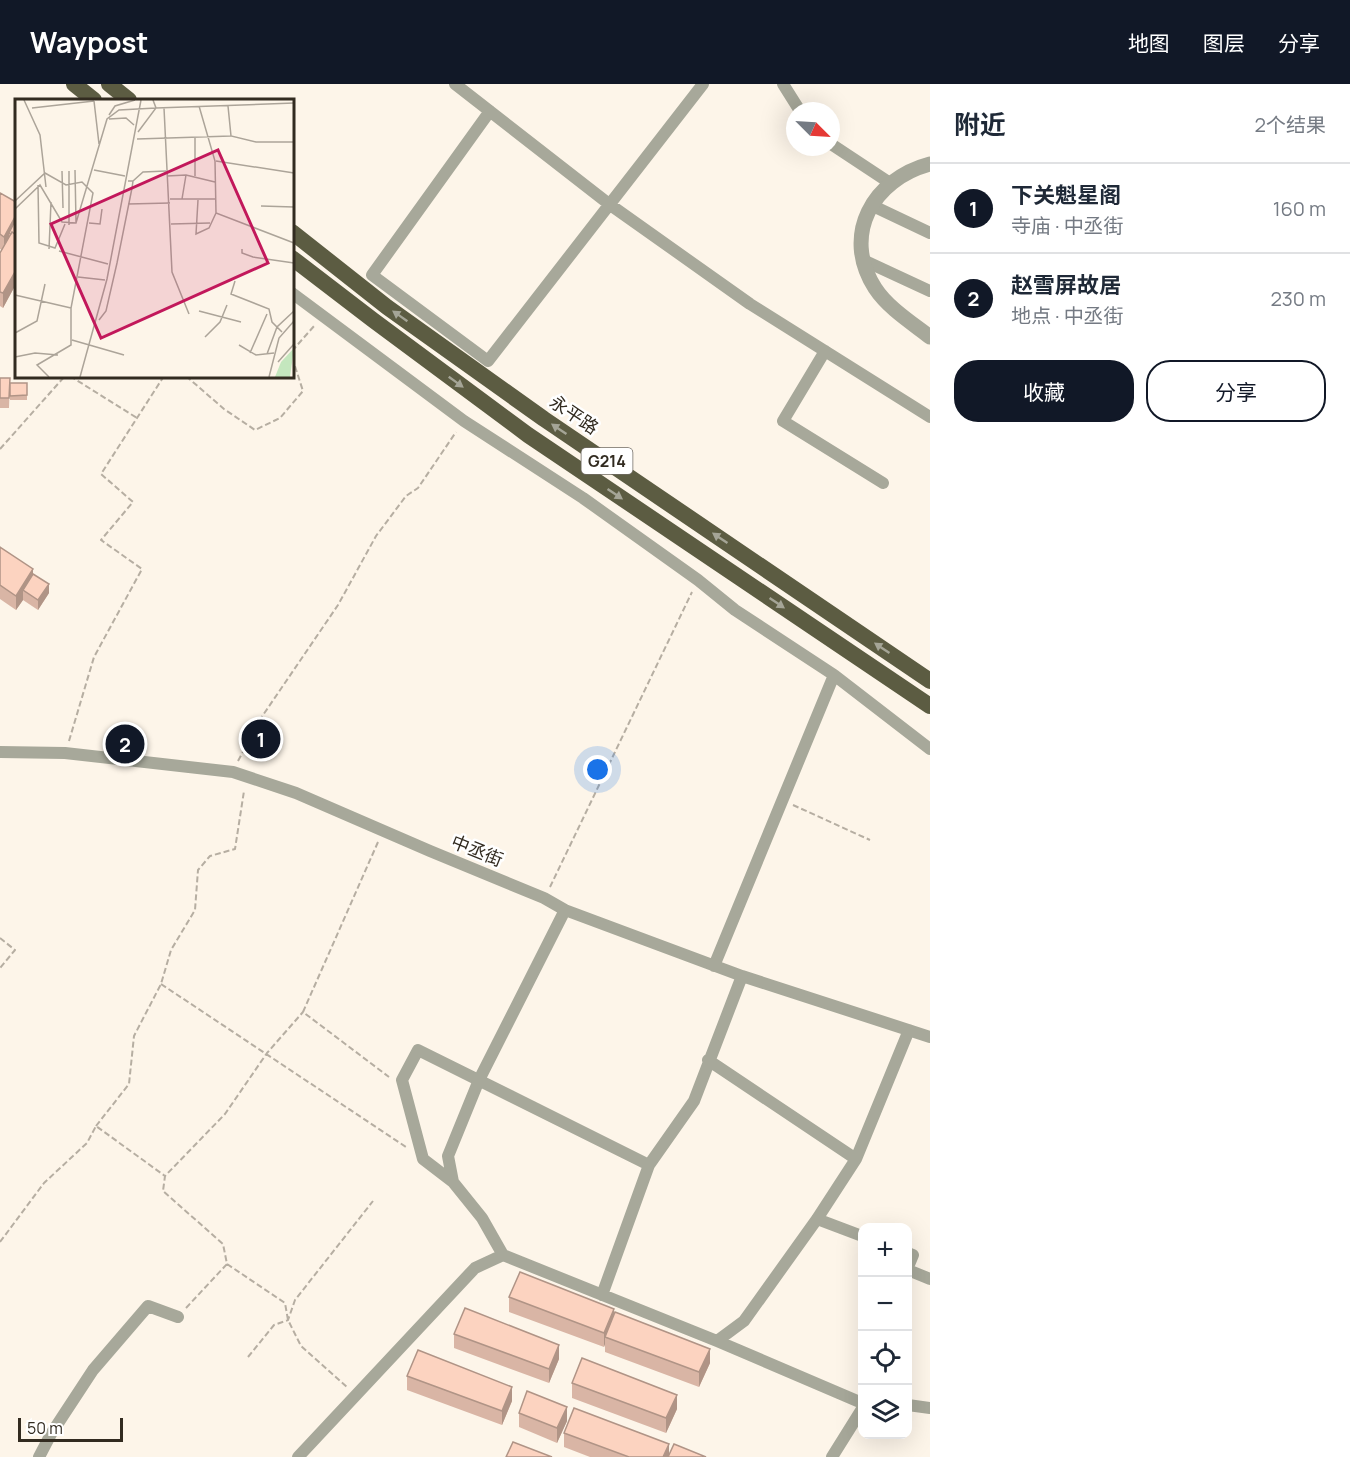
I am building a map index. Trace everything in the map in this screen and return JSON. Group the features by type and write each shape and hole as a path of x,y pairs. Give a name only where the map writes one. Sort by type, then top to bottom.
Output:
{"highway":[{"path":"74,84 93,99"},
{"path":"109,84 128,99"},
{"name":"永平路","path":"294,234 387,307 535,412 930,681"},
{"name":"G214","path":"294,260 528,435 930,706"}],"street":[{"path":"455,84 609,204 750,304 930,417"},
{"path":"490,111 372,275 488,361 703,84"},
{"path":"783,84 794,102"},
{"path":"840,150 890,183"},
{"path":"930,164 914,169 890,183 872,205 862,230 863,260 868,276 883,298 930,337"},
{"path":"872,205 930,233"},
{"path":"863,260 930,291"},
{"path":"294,295 464,420 583,498 698,580 735,610 834,675 930,749"},
{"path":"825,351 783,421 883,483"},
{"path":"714,966 834,675"},
{"name":"中丞街","path":"0,752 65,753 233,771 296,793 544,898 566,910 742,976 930,1036"},
{"path":"453,1182 448,1156 479,1080 566,910"},
{"path":"602,1295 649,1165 693,1101 742,976"},
{"path":"717,1341 744,1321 817,1219 856,1159 909,1030"},
{"path":"649,1165 418,1050 402,1080 423,1159 453,1182 482,1218 503,1255 717,1341 858,1401"},
{"path":"708,1060 856,1159"},
{"path":"817,1219 858,1234"},
{"path":"298,1457 475,1268 503,1255"},
{"path":"912,1270 930,1279"},
{"path":"39,1457 51,1434 93,1370 148,1306 178,1317"},
{"path":"912,1406 930,1408"},
{"path":"832,1457 858,1415"}],"path":[{"path":"294,349 322,316"},
{"path":"188,378 224,409 255,430 280,418 303,391 294,363"},
{"path":"0,449 63,378"},
{"path":"73,378 137,418"},
{"path":"65,753 94,657 142,569 102,540 133,502 100,474 163,378"},
{"path":"233,771 260,720 338,605 376,536 406,496 417,488 464,420"},
{"path":"544,898 698,580"},
{"path":"0,1242 44,1183 87,1143 96,1125 129,1084 134,1036 161,984 171,950 195,910 198,870 210,856 235,849 246,776"},
{"path":"782,800 870,840"},
{"path":"356,1395 301,1346 288,1320 285,1303 227,1264 223,1244 163,1191 165,1176 225,1114 267,1053 303,1012 383,831"},
{"path":"0,938 15,950 0,968"},
{"path":"161,984 423,1159"},
{"path":"303,1012 404,1089"},
{"path":"96,1125 165,1176"},
{"path":"288,1320 295,1300 373,1201"},
{"path":"178,1317 227,1264"},
{"path":"248,1358 274,1325 288,1320"}],"building":[{"path":"0,193 15,201 15,217 4,237 0,234"},
{"path":"15,221 15,234 9,233"},
{"path":"12,232 15,234 15,272 3,293 0,292 0,253"},
{"path":"0,378 10,378 9,398 0,398"},
{"path":"10,383 27,383 27,395 10,396"},
{"path":"0,547 33,569 16,596 0,585"},
{"path":"33,574 49,584 38,600 23,590"},
{"path":"257,719 272,727 266,740 250,733"},
{"path":"520,1272 614,1309 604,1333 509,1297"},
{"path":"465,1308 559,1345 549,1369 454,1334"},
{"path":"615,1312 710,1349 699,1372 605,1337"},
{"path":"418,1350 512,1387 502,1411 407,1376"},
{"path":"582,1358 677,1395 666,1418 572,1383"},
{"path":"527,1391 567,1407 557,1428 519,1413"},
{"path":"574,1408 669,1444 663,1457 629,1457 564,1433"},
{"path":"513,1442 552,1457 506,1457"},
{"path":"674,1444 706,1457 668,1457"}],"place":[{"name":"下关魁星阁","path":"261,739"},
{"name":"赵雪屏故居","path":"125,744"}]}
